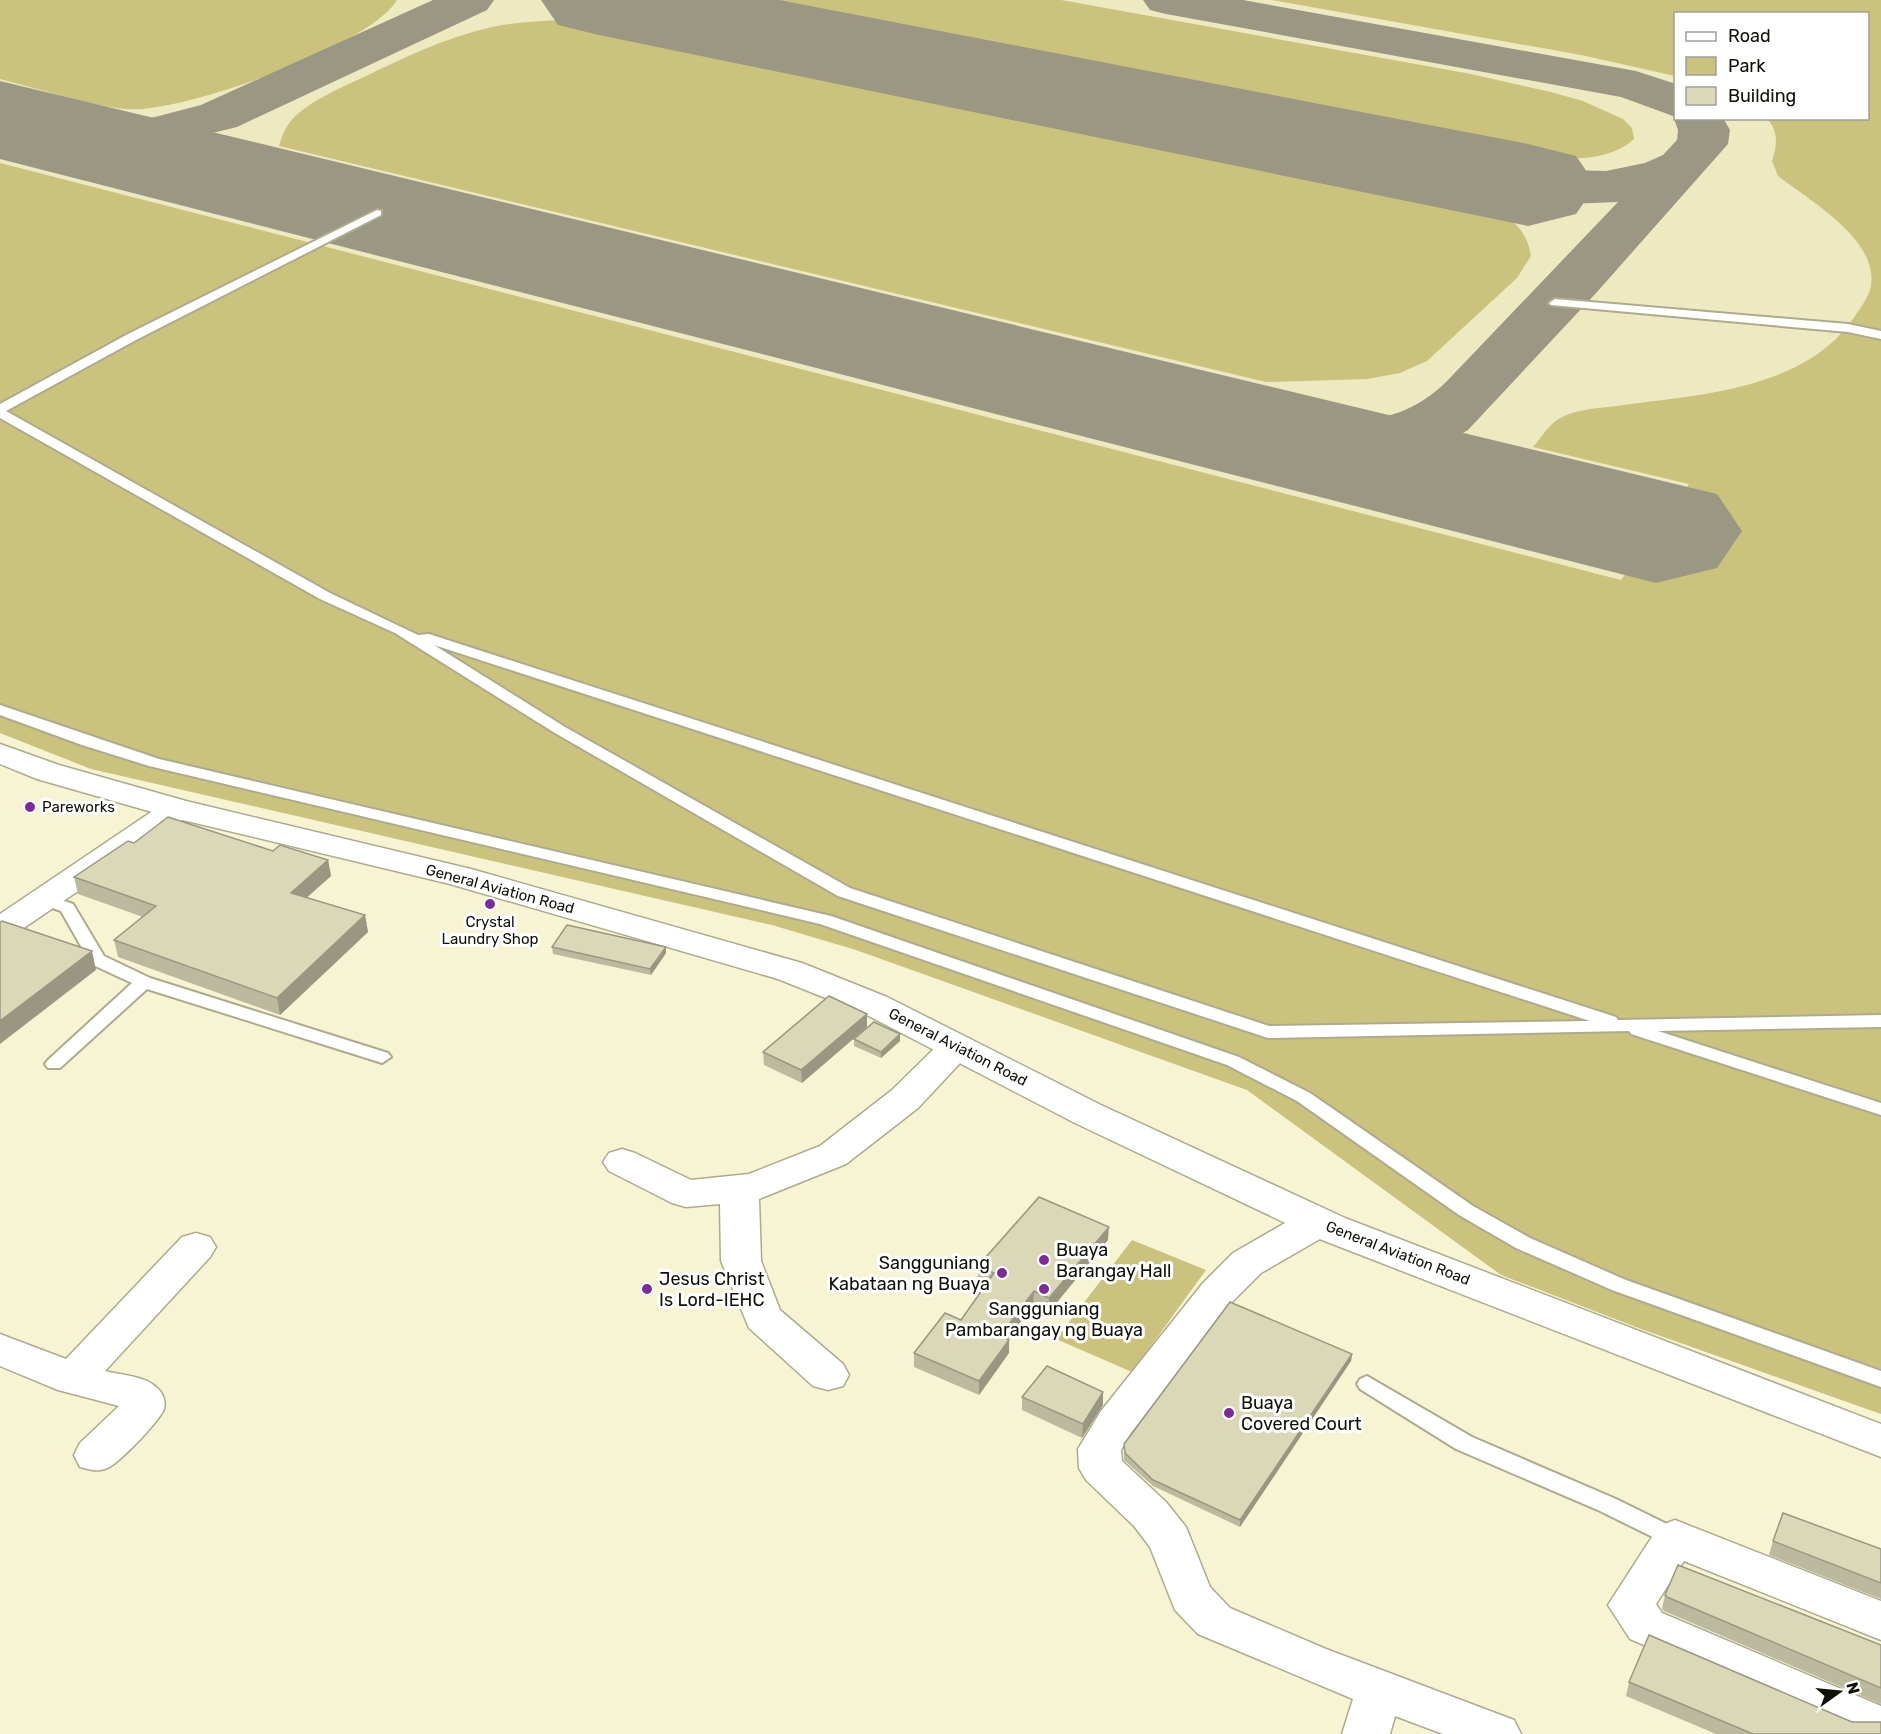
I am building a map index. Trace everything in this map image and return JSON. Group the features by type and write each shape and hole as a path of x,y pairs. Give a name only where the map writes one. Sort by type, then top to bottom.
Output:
{"street":[{"name":"General Aviation Road","path":"0,753 48,772 177,809 459,876 790,971 875,1005 1088,1114 1318,1222 1881,1441"},
{"path":"0,929 177,809"},
{"path":"622,1162 686,1194 754,1187 833,1155 905,1098 957,1047"},
{"path":"739,1189 741,1261 763,1318 828,1375"},
{"path":"1318,1222 1247,1263 1217,1293 1116,1422 1099,1449 1101,1468 1150,1514 1170,1539 1191,1597 1202,1611 1214,1620 1310,1663 1479,1731"},
{"path":"73,1379 195,1247"},
{"path":"0,1349 73,1379 136,1394 144,1400 142,1408 95,1455"},
{"path":"1881,1621 1675,1538 1631,1605 1646,1626 1881,1727"},
{"path":"1366,1734 1379,1689"}],"lane":[{"path":"0,411 141,332 377,213"},
{"path":"1554,303 1848,328 1881,335"},
{"path":"0,411 325,596 400,630 1881,1109"},
{"path":"400,630 560,730 844,892 1268,1032 1881,1021"},
{"path":"0,710 87,742 156,763 825,920 1233,1061 1269,1076 1314,1103 1449,1199 1501,1232 1634,1291 1881,1379"},
{"path":"44,899 67,908 97,960 144,982 382,1057"},
{"path":"54,1064 144,982"},
{"path":"1368,1384 1464,1443 1608,1505 1675,1538"}],"shaded area":[{"path":"0,0 1881,0 1881,1414 1641,1329 1501,1275 1247,1090 856,950 772,925 91,769 0,733"}],"green space":[{"path":"0,0 397,0 379,18 350,38 313,57 227,90 150,108 124,109 78,100 0,79"},
{"path":"719,0 1061,0 1471,74 1551,92 1583,101 1623,119 1632,128 1634,139 1622,148 1594,157 1562,159 1515,156"},
{"path":"1272,0 1881,0 1881,1414 1641,1329 1501,1275 1247,1090 856,950 772,925 91,769 0,733 0,163 1621,580 1689,484 1533,447 1547,429 1572,413 1720,391 1783,373 1812,358 1836,338 1857,313 1871,285 1870,268 1864,252 1839,223 1778,176 1772,161 1776,144 1775,134 1768,120 1869,120 1869,12 1674,12 1674,76 1581,55"},
{"path":"564,20 612,26 1467,201 1500,213 1517,225 1528,243 1531,256 1517,278 1427,361 1400,373 1367,379 1266,382 279,146 289,123 307,107 411,55 459,36 492,27"},
{"path":"1132,1240 1206,1270 1132,1372 1056,1339"}],"building":[{"path":"168,817 273,851 280,845 328,860 291,893 365,915 277,998 114,940 156,906 74,877 128,841 134,843"},
{"path":"0,922 92,951 0,1021"},
{"path":"567,925 666,947 650,969 552,947"},
{"path":"829,996 867,1014 801,1070 763,1052"},
{"path":"874,1022 900,1034 881,1052 854,1039"},
{"path":"1039,1197 1109,1227 1049,1298 1034,1291 1000,1336 1009,1340 979,1381 914,1353 945,1313 961,1320 994,1273 978,1266"},
{"name":"Buaya Covered Court","path":"1230,1302 1352,1354 1240,1520 1153,1480 1125,1453 1124,1444"},
{"path":"1047,1366 1103,1392 1083,1424 1022,1397"},
{"path":"1783,1513 1881,1549 1881,1583 1773,1541"},
{"path":"1678,1565 1881,1645 1881,1688 1667,1597 1665,1595"},
{"path":"1649,1635 1852,1722 1881,1722 1881,1734 1753,1734 1629,1682"}],"taxiway":[{"path":"74,138 151,133 219,116 471,0"},
{"path":"1166,0 1600,78 1636,86 1674,101"},
{"path":"1682,166 1702,144 1704,130 1698,120"},
{"path":"1263,433 1329,439 1374,438 1417,429 1446,416 1470,394 1682,166"},
{"path":"1528,185 1567,188 1626,185 1664,175 1682,166"}],"runway":[{"path":"599,0 1528,185"},
{"path":"0,120 1656,531"}],"place":[{"name":"Pareworks","path":"30,807"},
{"name":"Crystal Laundry Shop","path":"490,904"},
{"name":"Buaya Barangay Hall","path":"1044,1260"},
{"name":"Sangguniang Kabataan ng Buaya","path":"1002,1273"},
{"name":"Jesus Christ Is Lord-IEHC","path":"647,1289"},
{"name":"Sangguniang Pambarangay ng Buaya","path":"1044,1289"},
{"name":"Buaya Covered Court","path":"1229,1413"}]}
